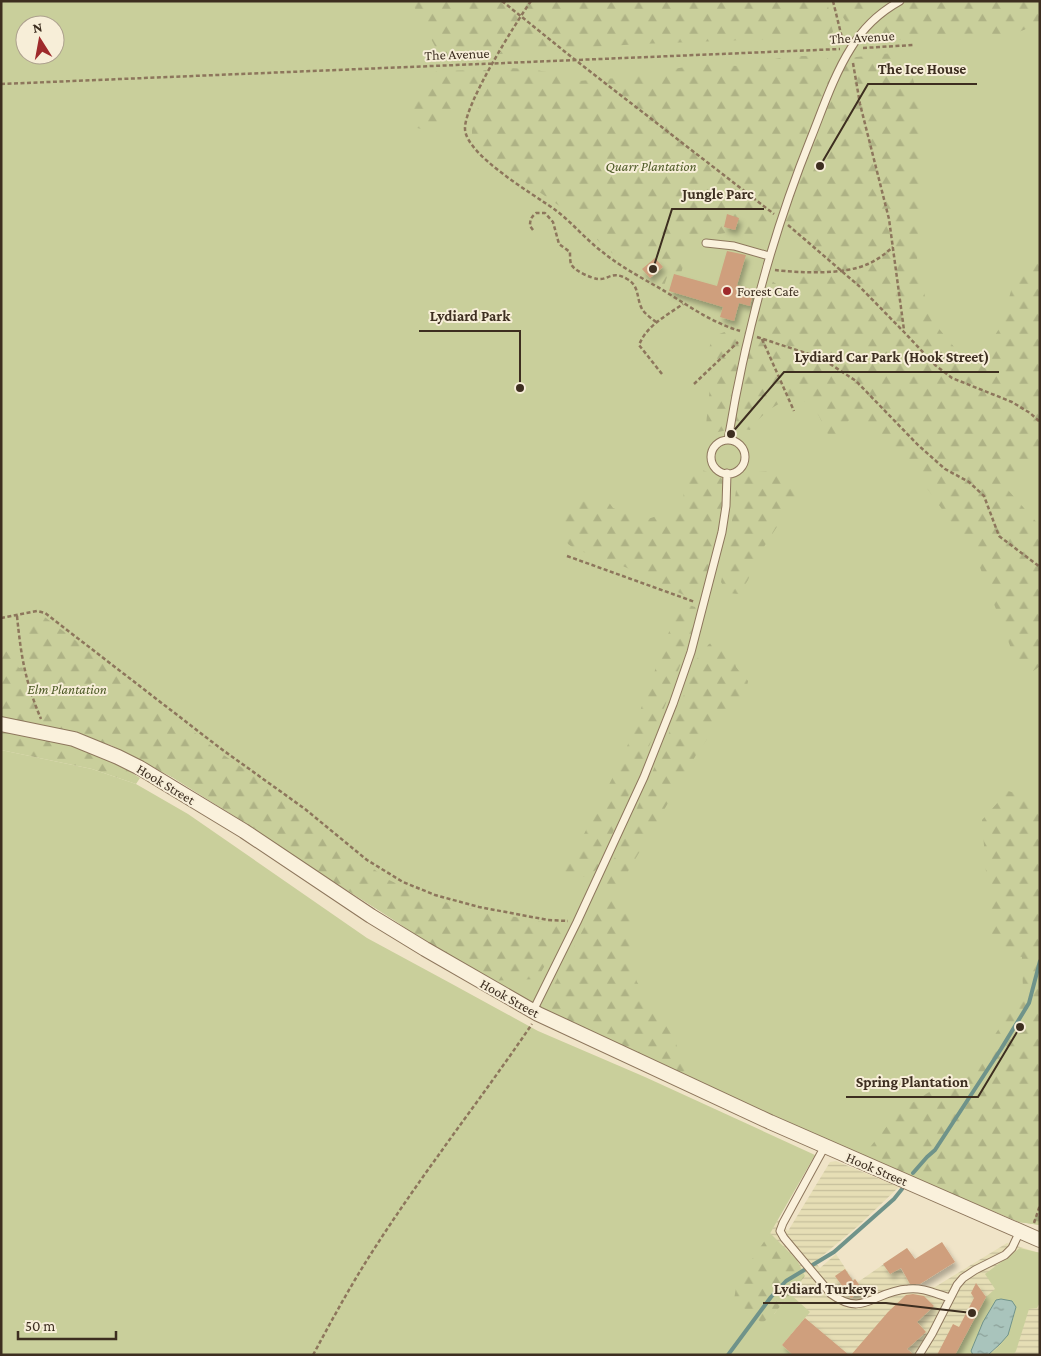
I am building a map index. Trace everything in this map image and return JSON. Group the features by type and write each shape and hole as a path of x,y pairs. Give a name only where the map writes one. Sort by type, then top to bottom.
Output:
{"street":[{"name":"Hook Street","path":"1,724 46,732 94,746 140,768 244,831 394,930 535,1013 825,1146 1030,1235"}],"lane":[{"path":"728,440 749,333 769,256 796,176 848,48 879,15 900,1"},
{"path":"706,243 734,246 769,256"},
{"path":"728,440 740,444 745,457 744,464 739,470 727,474 716,469 711,456 717,443 728,440"},
{"path":"535,1013 644,777 691,652 722,532 726,506 727,474"},
{"path":"825,1146 783,1223 780,1231 784,1238 831,1294 850,1305 860,1305 884,1294 910,1288 926,1290 950,1298"},
{"path":"919,1355 957,1285 963,1278 1005,1255 1030,1235"}],"path":[{"path":"502,1 521,17"},
{"path":"530,1 470,108 465,128 470,142 504,175 556,210 605,254 634,275 718,324 822,358 856,382 918,445 945,469 970,482 984,496 999,536 1040,568"},
{"path":"833,1 848,48 889,219 904,332"},
{"name":"The Avenue","path":"1,84 914,45"},
{"path":"533,230 530,226 532,215 539,212 545,213 554,222 558,241 562,247 570,252 571,263 574,267 598,279 617,275 633,282 642,309 656,322"},
{"path":"766,269 804,272 855,268 874,261 893,247"},
{"path":"662,374 639,345 646,333 656,322 684,304"},
{"path":"694,384 733,345 749,333"},
{"path":"761,338 794,411"},
{"path":"567,556 703,605"},
{"path":"1,618 37,611 45,612 220,748 305,809 367,860 403,882 435,895 479,907 548,920 577,922"},
{"path":"17,616 24,669 46,732"},
{"path":"313,1355 376,1246 443,1147 496,1076 535,1013"},
{"path":"1030,1235 1040,1205"}],"shaded area":[{"path":"836,1161 899,1187 858,1226 815,1262 820,1268 836,1254 853,1280 855,1279 858,1282 907,1248 912,1255 902,1262 900,1268 911,1284 914,1282 917,1286 935,1287 1007,1243 1040,1253 1040,1302 1038,1307 1040,1308 1040,1355 709,1355 734,1300 737,1281 778,1220 788,1231 830,1162"}],"green space":[{"path":"1,1 1040,1 1040,1225 1019,1222 841,1146 551,1015 394,920 172,777 111,745 80,736 1,722"},
{"path":"411,1 827,1 833,32 824,37 640,44 530,51 453,59 438,52"},
{"path":"838,1 888,1 860,25 851,30 841,14"},
{"path":"904,1 1023,1 1040,11 1040,21 1019,32 1002,36 970,34 895,40 871,40 865,37 863,32 889,9"},
{"name":"Quarr Plantation","path":"892,53 911,72 919,100 922,141 917,266 931,319 964,359 985,350 1001,326 1013,284 1034,259 1040,259 1040,461 1026,465 1006,480 1007,489 1040,526 1040,666 1028,675 1017,664 976,557 919,477 886,437 852,417 831,440 813,407 801,400 793,399 776,405 761,417 750,430 738,428 713,433 706,425 712,368 709,348 714,336 740,326 753,316 761,303 769,279 782,288 790,286 799,277 791,259 801,242 788,223 774,211 757,248 740,243 735,236 726,233 715,235 709,240 694,244 689,248 681,273 669,271 664,286 637,271 604,247 577,218 516,176 480,145 472,134 472,123 482,98 497,71 509,68 547,72 578,81 630,77 701,64 739,66 790,56 824,56 830,60"},
{"path":"487,70 470,100 463,101 447,123 427,130 417,128 411,123 416,103 429,82 430,75 437,71"},
{"path":"698,468 721,478 724,483 713,586 709,595 700,599 686,596 625,567 575,549 568,544 563,535 562,522 565,511 571,504 582,501 598,504 608,501 613,508 644,520 664,514 683,503 685,471"},
{"path":"766,471 802,486 756,559 748,580 739,594 727,593 721,582 728,550 737,483 746,475"},
{"path":"689,605 695,607 698,614 687,646 650,743 597,869 589,876 561,880 561,871 579,844 624,755 673,621 681,607"},
{"name":"Elm Plantation","path":"42,615 215,749 302,809 340,845 389,880 425,897 480,911 568,926 537,979 487,981 463,968 394,920 244,822 172,777 111,745 80,736 1,722 1,644 19,668 29,666 29,623 36,616"},
{"path":"720,640 732,648 736,667 748,681 746,693 728,709 696,755 619,887 605,889 604,880 626,834 675,719 698,657 709,644"},
{"path":"1,724 13,726 108,757 140,778 136,784 92,769 1,750"},
{"path":"1,750 92,769 136,784 188,814 367,938 538,1031 645,1077 815,1155 768,1237 774,1314 790,1294 810,1312 782,1345 793,1355 1,1355"},
{"path":"1008,791 1040,800 1040,1225 1019,1222 863,1156 899,1111 977,1062 1023,992 1022,957 992,949 982,820"},
{"path":"609,900 631,903 630,962 637,982 674,1037 687,1078 551,1015 546,1000 597,903"},
{"path":"770,1233 797,1260 805,1276 774,1314 762,1323 734,1300 737,1281"},
{"path":"1020,1248 1040,1253 1040,1302 1037,1308 1029,1309 1016,1351 1013,1355 988,1355 1004,1340 1016,1307 991,1308 971,1351 973,1355 955,1355 986,1297 995,1289 985,1274"}],"water":[{"path":"996,1300 1012,1301 1016,1307 1008,1335 988,1355 973,1355 971,1351 983,1322"}],"building":[{"path":"727,214 739,218 735,230 724,227"},
{"path":"727,251 746,255 737,285 754,290 750,306 739,303 734,321 720,317 723,307 669,291 674,274 717,286"},
{"path":"655,258 663,267 650,278 642,269"},
{"path":"942,1242 955,1262 920,1284 910,1284 901,1268 890,1274 883,1264 907,1248 915,1259"},
{"path":"845,1269 853,1281 855,1279 863,1290 851,1298 835,1276"},
{"path":"976,1283 986,1297 955,1355 937,1355 953,1324 959,1327 974,1298 971,1293"},
{"path":"906,1295 924,1296 934,1306 917,1322 926,1332 907,1349 914,1355 851,1355 888,1312"},
{"path":"805,1318 849,1355 793,1355 782,1345"}],"waterway":[{"path":"913,1173 935,1150 1029,1003 1040,961"},
{"path":"728,1355 771,1297 786,1281 834,1252 894,1199 902,1189"}],"place":[{"name":"The Ice House","path":"820,166"},
{"name":"Jungle Parc","path":"653,269"},
{"name":"Forest Cafe","path":"727,291"},
{"name":"Lydiard Park","path":"520,388"},
{"name":"Lydiard Car Park (Hook Street)","path":"731,434"},
{"name":"Spring Plantation","path":"1020,1027"},
{"name":"Lydiard Turkeys","path":"972,1313"}]}
